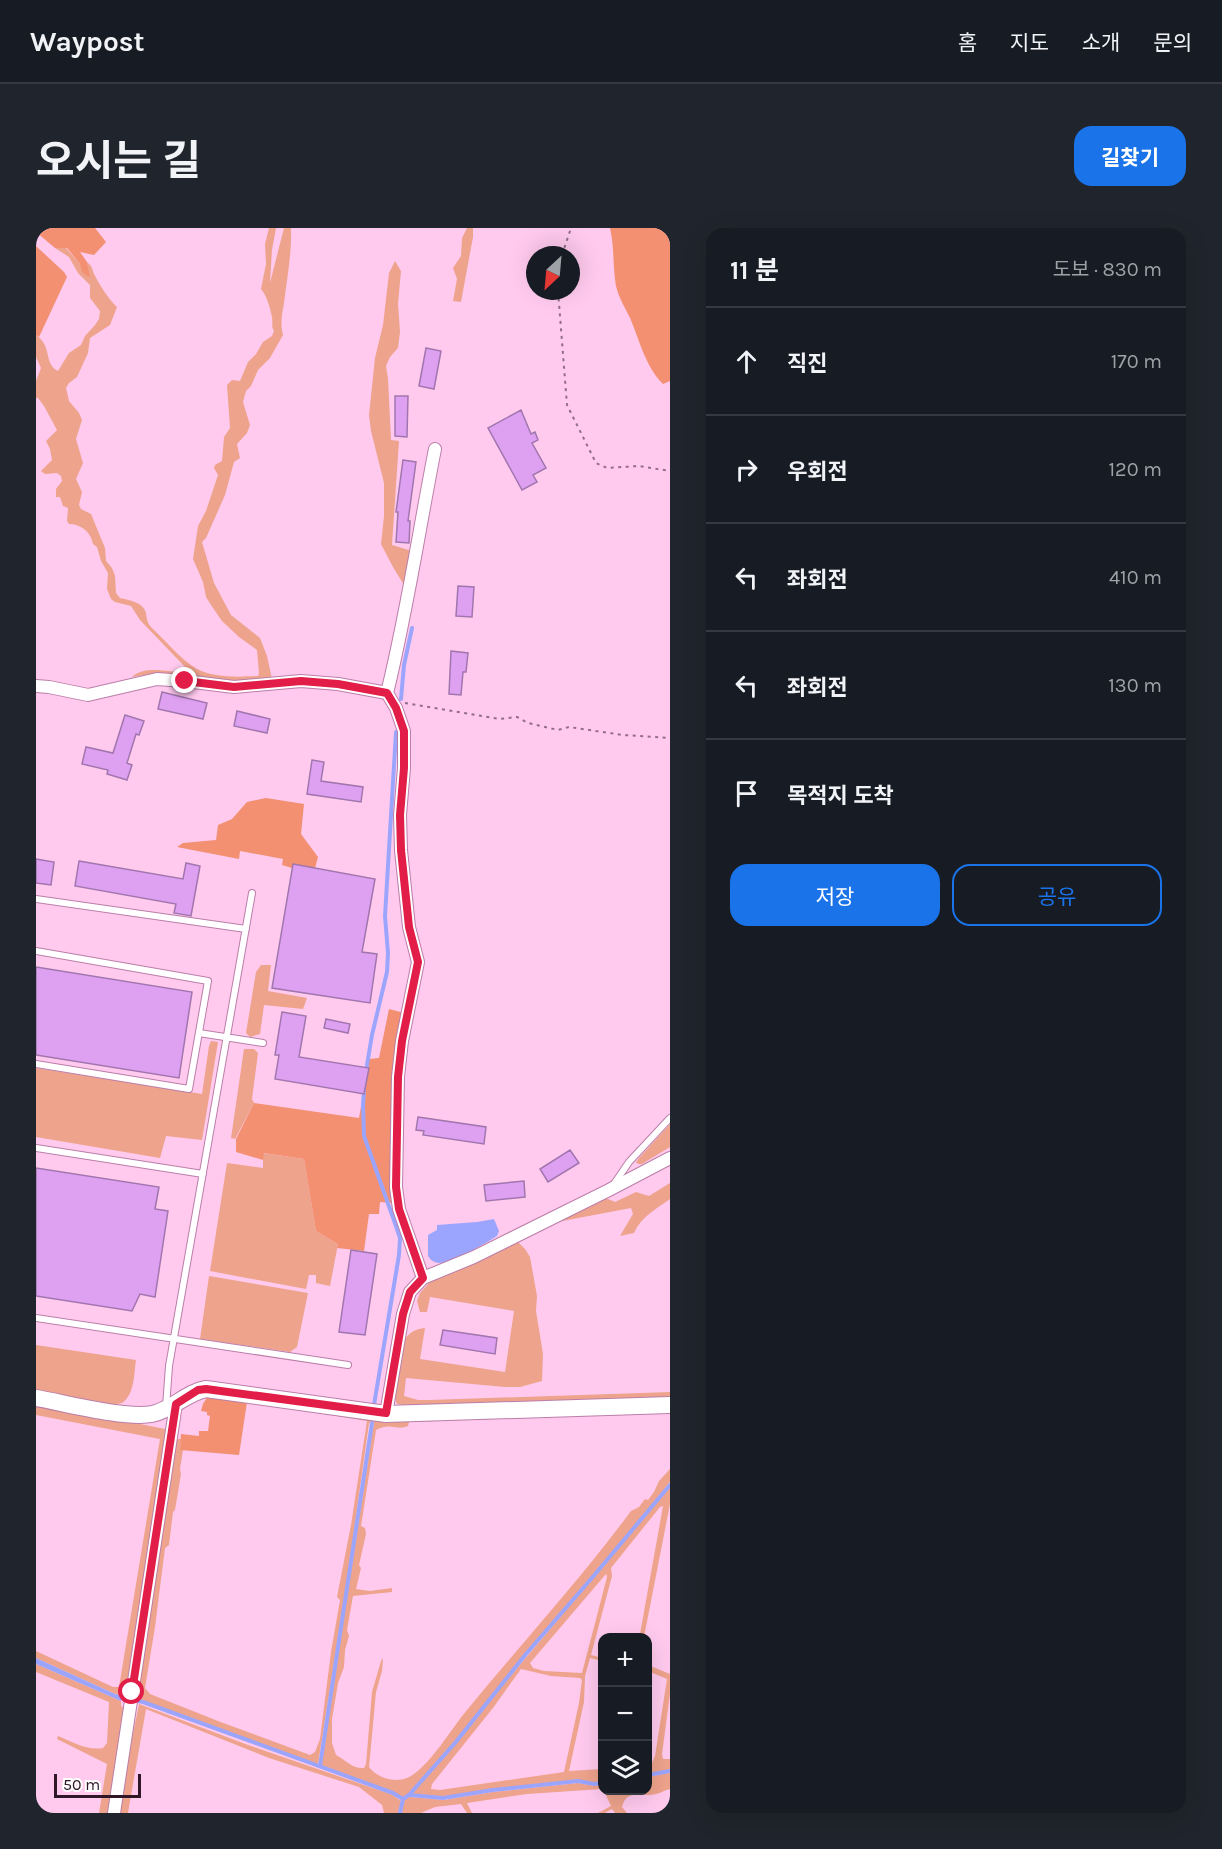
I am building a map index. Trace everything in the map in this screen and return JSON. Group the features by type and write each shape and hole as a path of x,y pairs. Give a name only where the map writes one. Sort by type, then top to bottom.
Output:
{"street":[{"path":"423,1278 399,1209 396,1187 398,1077 402,1041 418,962 409,927 401,850 400,815 404,731 390,697 435,449"},
{"path":"36,686 88,695 157,679 234,687 301,681 338,684 390,697"},
{"path":"386,1413 403,1314 410,1292 423,1278 474,1257 670,1158"},
{"path":"36,1398 127,1414 151,1414 171,1407 198,1390 206,1389 386,1413 670,1405"},
{"path":"114,1813 171,1407"}],"lane":[{"path":"171,1407 169,1366 252,893"},
{"path":"36,899 246,929"},
{"path":"36,951 208,981 189,1089 36,1064"},
{"path":"199,1033 263,1043"},
{"path":"609,1190 629,1162 670,1118"},
{"path":"36,1148 202,1174"},
{"path":"36,1318 348,1365"}],"path":[{"path":"565,246 571,228"},
{"path":"559,300 567,405 596,463 607,468 639,466 670,471"},
{"path":"390,697 500,719 517,717 528,723 558,730 569,727 623,735 670,738"}],"shaded area":[{"path":"36,228 95,228 106,242 94,255 80,252 87,262 90,278 82,272 80,264 67,248 55,248 36,232"},
{"path":"269,228 276,228 270,283 284,228 291,228 282,319 283,335 270,358 258,370 251,386 246,391 243,402 250,425 247,433 237,444 240,458 234,462 225,495 206,538 202,542 214,583 231,615 260,638 272,679 222,681 156,673 132,677 143,671 185,673 187,669 140,620 131,606 111,599 107,589 108,573 97,547 85,529 69,524 67,521 68,508 63,506 60,497 56,497 56,489 62,481 61,476 57,473 45,474 41,471 52,460 46,441 57,430 44,406 36,398 36,381 41,368 36,357 36,335 44,345 53,368 58,371 69,353 81,345 85,336 95,325 100,311 90,298 90,285 78,273 69,257 55,248 66,248 89,278 87,262 89,263 104,292 117,307 110,325 90,338 88,353 77,377 66,388 69,401 82,420 76,439 83,463 76,479 82,492 79,505 81,509 91,514 105,548 106,561 115,576 116,593 120,598 142,606 151,627 197,669 235,677 258,676 257,650 222,621 206,597 203,582 193,559 198,526 206,511 218,475 214,468 222,461 224,437 230,428 227,385 232,380 240,381 248,362 274,331 269,306 261,289 266,264 265,244"},
{"path":"467,228 473,228 473,237 461,302 453,301 457,279 453,268 461,256 462,238"},
{"path":"610,228 670,228 670,381 663,384 647,361 617,290"},
{"path":"36,246 67,277 39,337 36,335"},
{"path":"395,261 401,271 398,304 400,332 398,348 386,366 391,440 399,441 392,545 412,551 407,590 381,544 384,483 369,415 375,358 383,325 389,273"},
{"path":"266,798 304,804 301,834 318,857 315,868 293,865 292,868 282,865 283,859 240,851 239,859 177,847 183,843 216,840 218,825 232,819 247,802"},
{"path":"261,965 271,965 268,991 307,998 303,1009 264,1005 260,1034 250,1037 246,1033 256,972"},
{"path":"389,1009 404,1013 393,1203 380,1202 379,1214 369,1214 364,1251 337,1248 338,1244 316,1231 304,1159 264,1153 263,1160 236,1152 236,1139 254,1103 359,1118 369,1059 379,1058"},
{"path":"211,1041 218,1042 202,1140 166,1136 160,1158 36,1137 36,1068 202,1094"},
{"path":"244,1049 254,1049 258,1053 252,1099 254,1103 235,1139 231,1138"},
{"path":"670,1124 670,1147 642,1164 638,1164 636,1162 639,1158"},
{"path":"263,1153 304,1159 316,1231 338,1244 330,1286 316,1283 316,1275 309,1275 306,1289 210,1271 227,1163 263,1168"},
{"path":"670,1183 670,1199 645,1218 634,1233 620,1236 633,1214 631,1208 557,1222 606,1198 615,1202 636,1192 649,1196"},
{"path":"517,1241 530,1257 537,1296 536,1311 543,1354 542,1381 520,1387 505,1387 406,1378 404,1396 429,1400 670,1392 670,1398 397,1404 395,1382 404,1340 418,1329 425,1328 420,1359 505,1372 514,1311 430,1297 427,1312 420,1312 417,1301 420,1293 433,1278"},
{"path":"209,1276 308,1293 297,1347 290,1352 200,1339"},
{"path":"36,1345 136,1360 129,1395 122,1403 112,1405 36,1390"},
{"path":"210,1395 373,1415 670,1413 409,1422 408,1426 404,1427 386,1427 376,1430 361,1526 365,1528 366,1534 356,1589 370,1591 392,1588 392,1592 353,1596 344,1667 338,1683 332,1719 332,1743 336,1755 353,1766 364,1768 372,1692 383,1658 376,1692 369,1767 378,1775 388,1779 400,1780 411,1776 426,1763 631,1511 639,1507 645,1499 648,1500 659,1481 670,1469 670,1482 453,1743 403,1798 321,1766 374,1422 372,1421 369,1423 318,1764 140,1700 141,1696 138,1691 176,1439 181,1439 180,1450 183,1450 181,1474 169,1545 165,1548 145,1688 150,1694 310,1755 315,1752 320,1739 340,1600 337,1597 367,1421"},
{"path":"208,1396 247,1402 239,1455 180,1450 181,1434 199,1436 199,1431 208,1431 210,1416 207,1412 201,1411"},
{"path":"36,1403 170,1430 130,1692 123,1696 36,1658 36,1651 113,1687 119,1687 160,1439 36,1415"},
{"path":"670,1487 670,1504 645,1633 640,1633 663,1506 611,1568 612,1576 591,1655 598,1657 598,1660 590,1658 585,1676 584,1702 569,1771 598,1769 598,1782 578,1780 492,1789 443,1797 411,1794","holes":["606,1574 582,1673 544,1671 533,1668 530,1663","521,1669 582,1680 564,1772 440,1790 431,1789 432,1784"]},
{"path":"36,1664 121,1701 121,1706 126,1709 109,1813 99,1813 107,1764 57,1739 58,1736 86,1747 103,1748 107,1743 109,1702 36,1672"},
{"path":"652,1667 670,1674 670,1694 662,1754 663,1759 670,1759 670,1770 652,1773 652,1763 667,1679 652,1673"},
{"path":"139,1704 248,1745 393,1795 401,1801 398,1813 384,1813 382,1805 359,1787 269,1758 146,1709 128,1813 117,1813"},
{"path":"670,1773 670,1789 652,1795 652,1776"},
{"path":"578,1783 598,1786 598,1789 527,1794 467,1803 472,1813 467,1813 461,1804 435,1807 421,1813 401,1813 404,1800 409,1797 444,1800"},
{"path":"606,1795 632,1795 624,1801 622,1807 627,1813 615,1813 612,1809 605,1813 598,1813 611,1806"}],"water":[{"path":"494,1219 499,1231 497,1236 477,1248 440,1263 436,1263 428,1256 428,1235 437,1230 437,1225"},
{"path":"36,1658 123,1696 121,1701 36,1664"}],"building":[{"path":"426,348 441,351 434,389 419,386"},
{"path":"395,396 408,396 407,437 395,436"},
{"path":"521,410 531,434 535,432 538,440 532,443 546,468 533,475 537,482 522,490 488,428"},
{"path":"403,460 416,462 408,521 410,521 409,543 396,542 398,512 396,512"},
{"path":"458,586 474,587 472,617 456,616"},
{"path":"451,651 468,653 466,672 463,672 461,695 449,694"},
{"path":"162,692 207,703 203,719 158,709"},
{"path":"237,711 270,719 267,733 234,726"},
{"path":"125,715 144,721 139,735 136,734 127,763 132,765 127,780 107,774 108,770 82,764 86,747 113,753"},
{"path":"312,760 324,762 321,781 363,787 361,802 307,794"},
{"path":"36,859 54,862 51,885 36,883"},
{"path":"79,861 183,879 186,863 200,866 191,916 174,913 176,904 75,886"},
{"path":"293,864 375,879 362,952 377,954 370,1003 272,988"},
{"path":"36,967 192,992 179,1078 36,1055"},
{"path":"282,1012 306,1016 299,1057 369,1068 364,1094 275,1079 279,1055 275,1055"},
{"path":"326,1019 350,1024 348,1033 324,1028"},
{"path":"418,1117 486,1127 484,1144 423,1135 424,1131 416,1130"},
{"path":"570,1150 579,1163 548,1182 540,1169"},
{"path":"36,1168 159,1187 155,1209 168,1211 155,1297 140,1294 132,1311 36,1296"},
{"path":"524,1181 525,1197 486,1201 484,1185"},
{"path":"351,1250 377,1254 365,1335 339,1332"},
{"path":"443,1330 497,1338 495,1354 440,1345"}],"waterway":[{"path":"401,699 404,665 412,628"},
{"path":"366,1071 387,972 385,916 396,732"},
{"path":"364,1090 364,1136 400,1238 374,1405"},
{"path":"320,1766 372,1423"},
{"path":"400,1813 403,1799 455,1743 526,1654 670,1485"},
{"path":"122,1698 143,1702 393,1793 403,1799"},
{"path":"652,1774 670,1771"},
{"path":"410,1795 443,1798 578,1781 598,1784"}],"route":[{"path":"132,1692 176,1404 198,1390 214,1389 386,1413 403,1314 410,1292 423,1278 399,1209 396,1187 398,1077 402,1041 418,962 409,927 404,889 400,815 404,731 396,708 387,693 338,684 301,681 255,687 234,687 185,681"}]}
